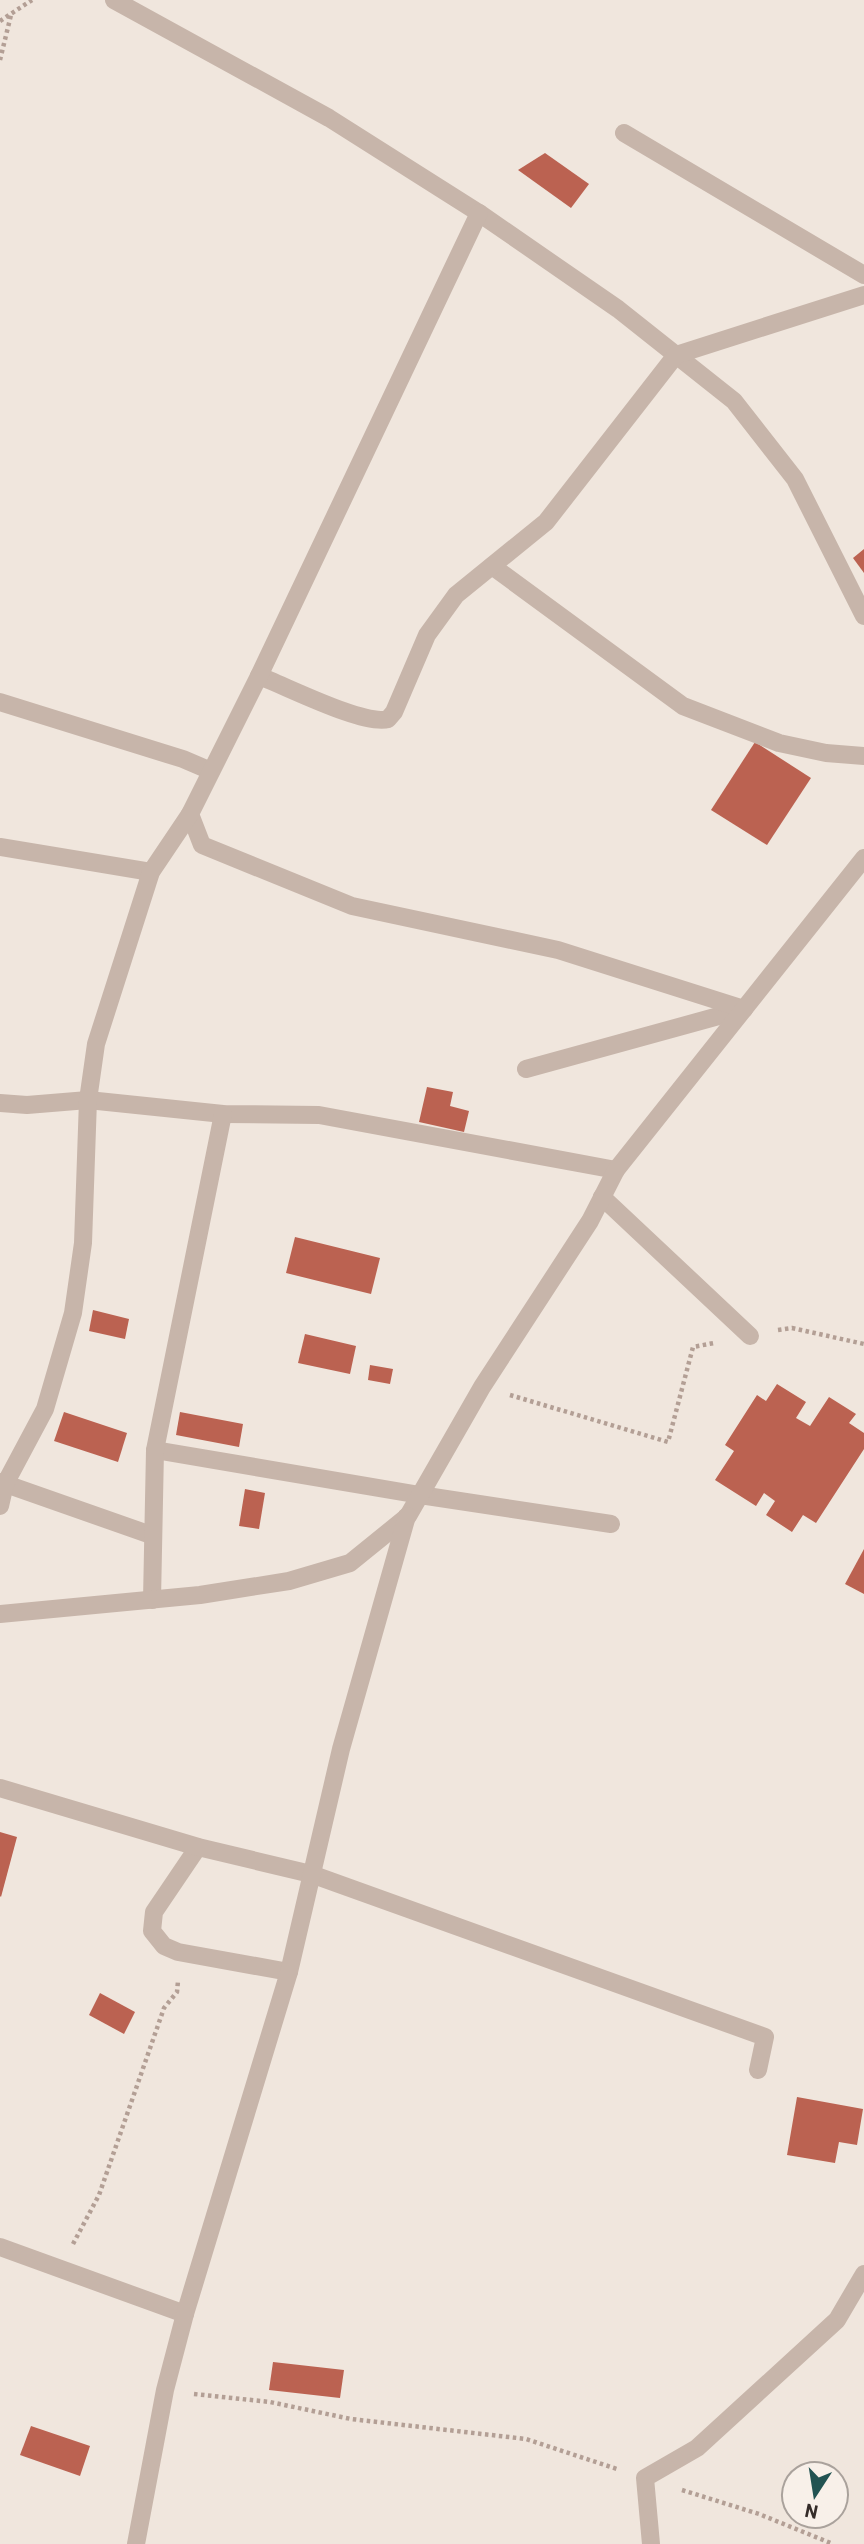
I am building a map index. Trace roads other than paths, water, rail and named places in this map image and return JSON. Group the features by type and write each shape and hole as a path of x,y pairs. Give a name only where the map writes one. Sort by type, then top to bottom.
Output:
{"street":[{"path":"114,0 329,118 479,213 618,309 734,401 795,479 864,616"},
{"path":"624,133 864,275"},
{"path":"0,1506 3,1483 44,1409 73,1313 83,1242 88,1100 96,1044 150,872 190,814 479,213"},
{"path":"258,676 341,710 372,720 388,719 394,712 427,635 456,595 546,522 676,355 864,295"},
{"path":"492,566 683,706 779,743 827,753 864,756"},
{"path":"0,702 183,759 211,771"},
{"path":"190,814 202,845 352,906 558,950 744,1009"},
{"path":"0,848 150,872"},
{"path":"135,2544 165,2390 185,2314 289,1972 341,1749 408,1516 482,1387 590,1222 616,1170 864,858"},
{"path":"526,1069 744,1009"},
{"path":"0,1102 27,1105 88,1100 223,1115 319,1115 616,1170"},
{"path":"152,1600 151,1535 155,1450 223,1115"},
{"path":"602,1197 750,1336"},
{"path":"155,1450 611,1524"},
{"path":"3,1483 151,1535"},
{"path":"0,1614 152,1600 289,1581 351,1563 408,1516"},
{"path":"0,1788 198,1847 311,1874 765,2037 758,2070"},
{"path":"198,1847 154,1912 152,1931 164,1946 178,1952 289,1972"},
{"path":"0,2247 185,2314"},
{"path":"651,2544 645,2479 697,2448 837,2320 864,2274"}]}
